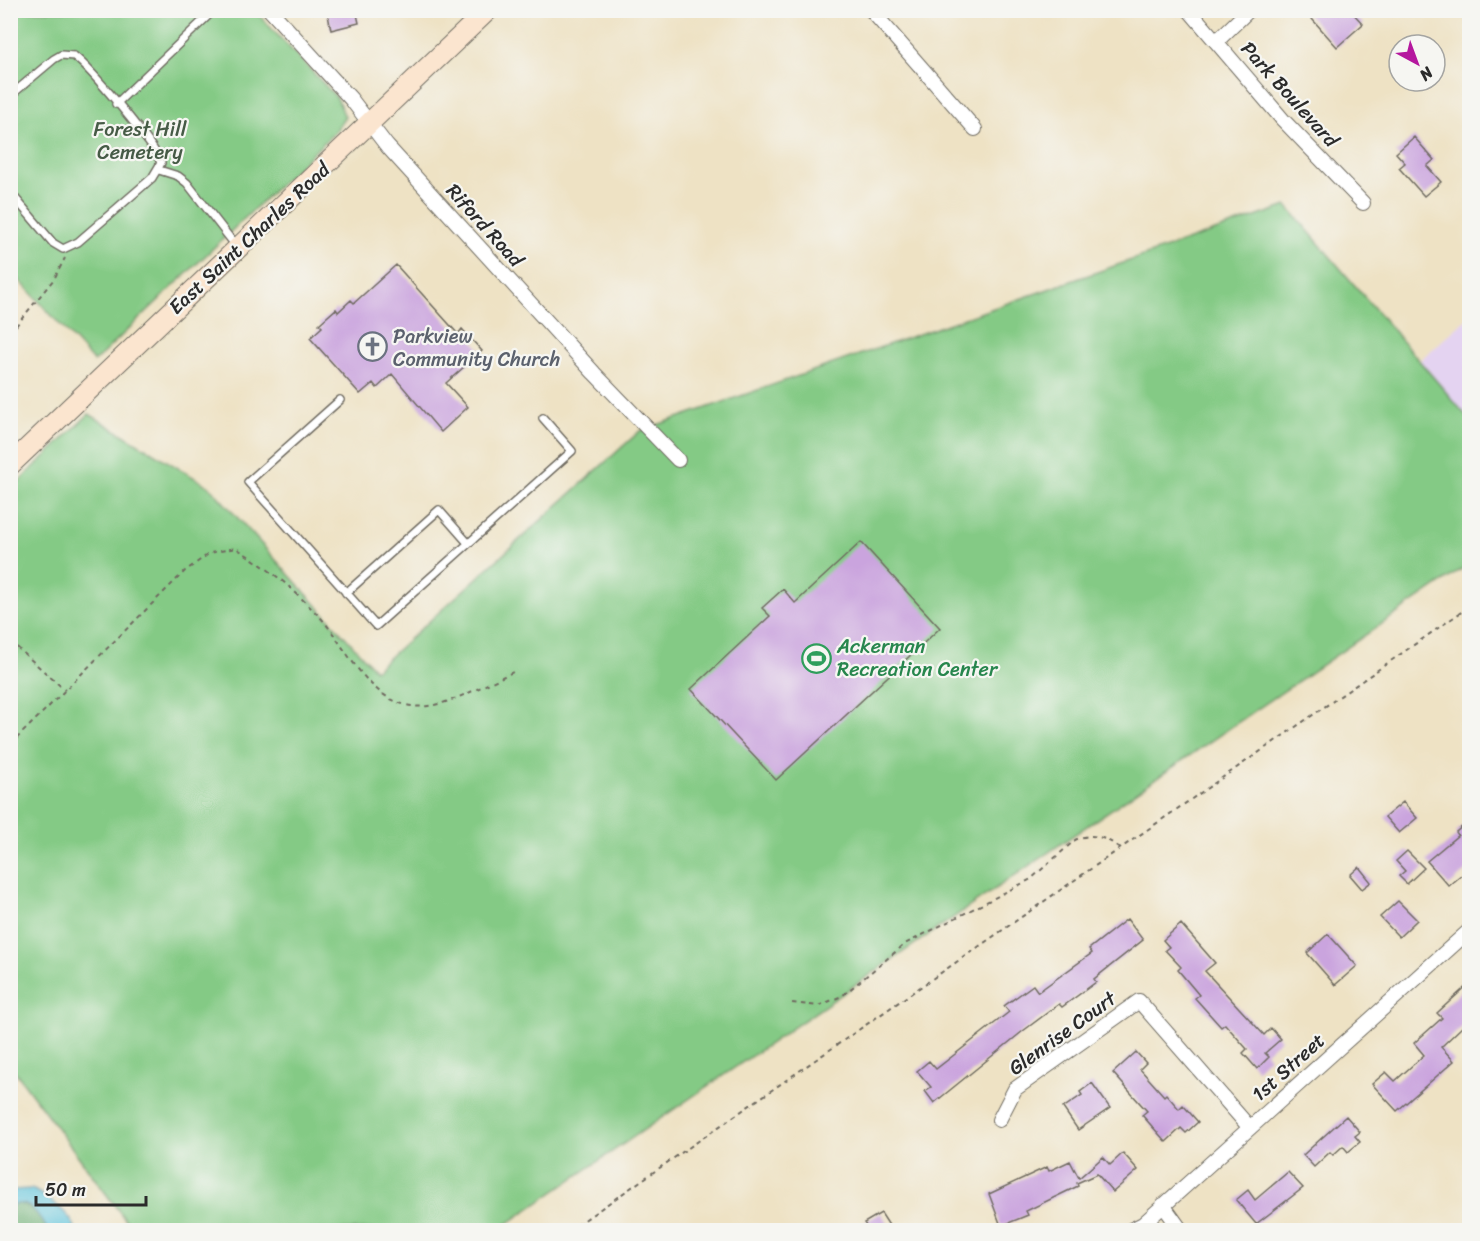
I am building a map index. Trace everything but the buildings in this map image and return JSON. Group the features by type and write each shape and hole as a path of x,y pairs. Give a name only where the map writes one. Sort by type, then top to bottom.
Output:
{"main road":[{"name":"East Saint Charles Road","path":"10,465 488,10"}],"street":[{"name":"Riford Road","path":"270,10 351,99 387,146 594,373 678,460"},
{"path":"871,10 975,129"},
{"name":"Park Boulevard","path":"1189,10 1284,120 1363,203"},
{"path":"1217,41 1249,10"},
{"name":"1st Street","path":"1131,1230 1163,1205 1470,930"},
{"name":"Glenrise Court","path":"999,1120 1015,1089 1139,1001 1250,1128"},
{"path":"1163,1205 1181,1230"}],"lane":[{"path":"116,104 214,10"},
{"path":"10,96 54,59 69,55 80,60 159,158 159,170 70,247 58,248 10,192"},
{"path":"159,170 178,176 187,183 238,249"},
{"path":"340,400 248,482 376,626 572,451 543,418"},
{"path":"346,593 439,510 468,543"}],"path":[{"path":"10,333 54,279 70,247"},
{"path":"10,745 185,571 210,552 236,548 284,582 304,601 328,626 368,682 384,696 408,705 429,706 513,672"},
{"path":"570,1230 1470,606"},
{"path":"10,640 65,690"},
{"path":"792,1003 818,1006 842,996 905,944 1031,879 1075,840 1083,836 1096,836 1120,848"}],"shaded area":[{"path":"1469,317 1469,418 1420,360"}],"green space":[{"name":"Forest Hill Cemetery","path":"11,11 255,11 337,98 345,117 335,132 94,362 11,271"},
{"path":"1287,206 1469,419 1469,564 498,1230 133,1230 11,1066 11,489 89,414 210,487 375,670 640,431"},
{"path":"14,1204 31,1208 48,1230 11,1230 10,1206"}],"water":[{"path":"32,1189 64,1212 76,1230 48,1230 38,1214 29,1206 17,1204 11,1206 11,1190"}],"place":[{"name":"Parkview Community Church","path":"372,347"},
{"name":"Ackerman Recreation Center","path":"816,658"}]}
